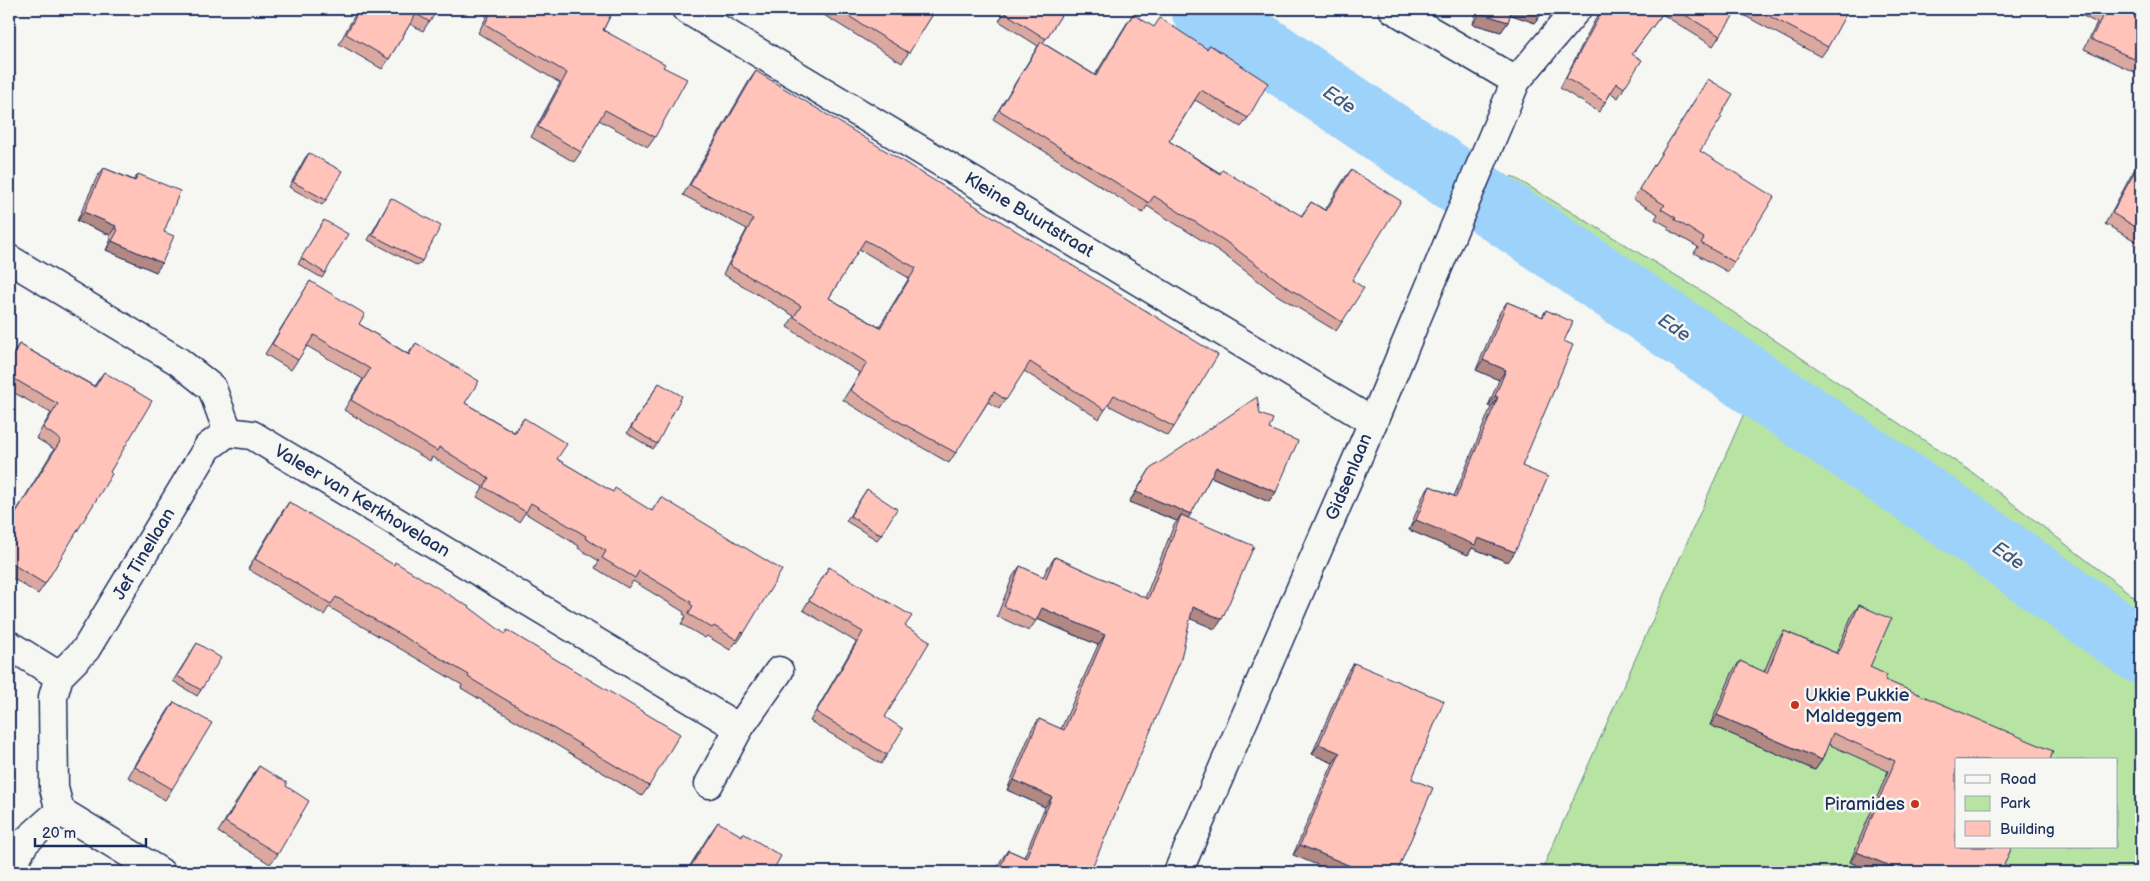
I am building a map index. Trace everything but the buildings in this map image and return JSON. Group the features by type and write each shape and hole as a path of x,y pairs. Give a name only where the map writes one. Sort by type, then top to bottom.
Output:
{"street":[{"name":"Kleine Buurtstraat","path":"686,9 1373,422"},
{"path":"1393,9 1516,81"},
{"name":"Gidsenlaan","path":"1178,872 1373,422 1516,81 1577,9"},
{"path":"9,259 178,362 212,388 228,432"},
{"name":"Jef Tinellaan","path":"59,676 86,649 208,447 228,432"},
{"name":"Valeer van Kerkhovelaan","path":"228,432 252,435 739,728"},
{"path":"9,645 59,676 53,697 54,788 60,811 160,872"},
{"path":"709,784 739,728 779,671"},
{"path":"9,870 25,842 60,811"}],"green space":[{"path":"1512,176 1700,290 1973,473 2141,602 2141,872 1541,872 1750,400 1492,207"}],"waterway":[{"name":"Ede","path":"1204,9 1967,527 2141,651"}],"place":[{"name":"Ukkie Pukkie Maldeggem","path":"1795,705"},
{"name":"Piramides","path":"1915,804"}]}
